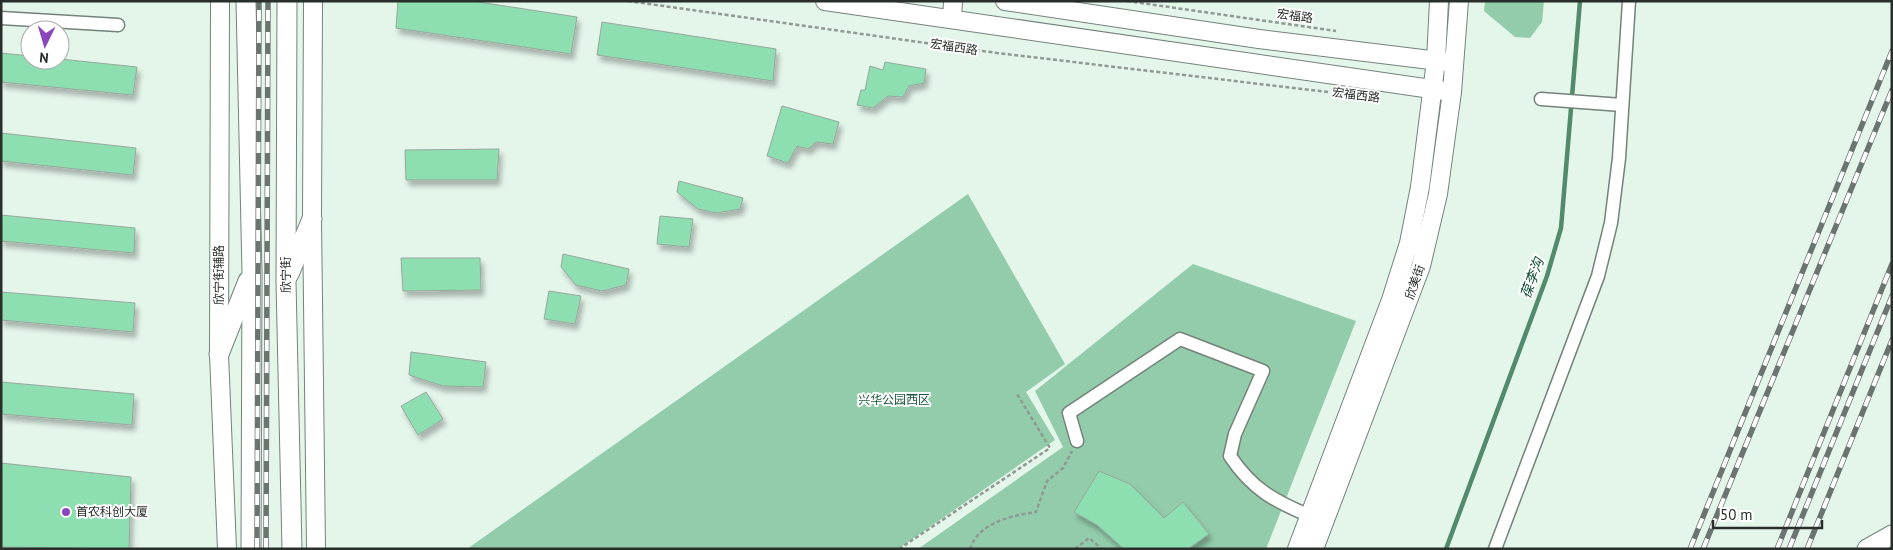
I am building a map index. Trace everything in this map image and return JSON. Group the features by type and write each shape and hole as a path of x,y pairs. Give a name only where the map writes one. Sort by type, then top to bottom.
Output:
{"main road":[{"path":"246,1 252,273 252,549"},
{"name":"欣宁街","path":"287,1 286,282 292,549"},
{"path":"286,282 312,219"},
{"path":"219,354 252,273"}],"street":[{"name":"欣宁街辅路","path":"220,1 219,354 227,549"},
{"path":"313,1 312,219 316,549"},
{"name":"宏福西路","path":"825,1 952,10 1433,87 1452,92"},
{"path":"1004,1 1260,39 1454,62"},
{"name":"欣美街","path":"1298,549 1391,300 1409,243 1420,187 1433,87 1439,1"},
{"name":"欣美街","path":"1314,549 1422,266 1438,194 1452,92 1459,1"},
{"path":"1495,549 1598,276 1611,223 1619,158 1617,105 1629,1"},
{"path":"1,18 118,25"},
{"path":"1543,99 1617,105"},
{"path":"1077,441 1068,413 1180,339 1263,371 1235,434 1230,456 1243,476 1277,502 1310,516"}],"path":[{"name":"宏福西路","path":"628,1 997,53 1332,92"},
{"name":"宏福路","path":"1127,1 1339,31"},
{"path":"899,549 1050,448 1017,394"},
{"path":"970,549 974,538 1002,518 1036,512 1047,481 1063,468 1077,441"},
{"path":"1075,549 1089,538 1102,549"}],"green space":[{"path":"1485,1 1544,1 1542,22 1530,38 1515,37 1484,11"},
{"name":"兴华公园西区","path":"968,194 1065,364 1026,392 1055,440 898,549 467,549"},
{"path":"1193,264 1356,321 1266,549 918,549 1063,447 1035,391"}],"building":[{"path":"398,1 472,1 577,17 571,54 396,28"},
{"path":"602,22 776,49 773,81 597,55"},
{"path":"1,53 20,55 20,70 70,70 70,60 137,67 133,95 1,82"},
{"path":"885,62 926,69 924,83 909,86 903,97 888,96 873,108 857,105 861,90 865,90 870,66 883,70"},
{"path":"782,106 839,122 833,144 816,142 808,149 797,146 788,163 767,156"},
{"path":"1,133 136,148 133,175 1,161"},
{"path":"499,149 497,180 406,180 405,150"},
{"path":"679,181 743,198 740,209 717,213 698,209 677,192"},
{"path":"1,215 135,228 134,253 1,241"},
{"path":"660,216 693,219 689,247 657,244"},
{"path":"563,254 629,269 626,285 602,291 576,285 561,267"},
{"path":"401,258 480,258 481,290 403,291"},
{"path":"549,291 581,296 575,324 544,319"},
{"path":"1,292 135,303 133,332 1,320"},
{"path":"411,352 486,362 483,387 443,386 409,375"},
{"path":"1,382 134,394 132,425 1,414"},
{"path":"426,392 443,419 418,435 401,406"},
{"name":"首农科创大厦","path":"1,463 131,477 129,549 1,547"},
{"path":"1099,471 1130,484 1164,518 1183,502 1209,534 1188,549 1124,549 1097,525 1074,512"}],"waterway":[{"name":"葆李沟","path":"1446,549 1547,276 1561,228 1580,1"}],"railway":[{"path":"257,549 259,1"},
{"path":"266,549 268,1"},
{"path":"1690,549 1892,51"},
{"path":"1703,549 1892,90"},
{"path":"1777,549 1892,264"},
{"path":"1789,549 1892,296"},
{"path":"1807,549 1892,340"}],"place":[{"name":"首农科创大厦","path":"66,512"}]}
